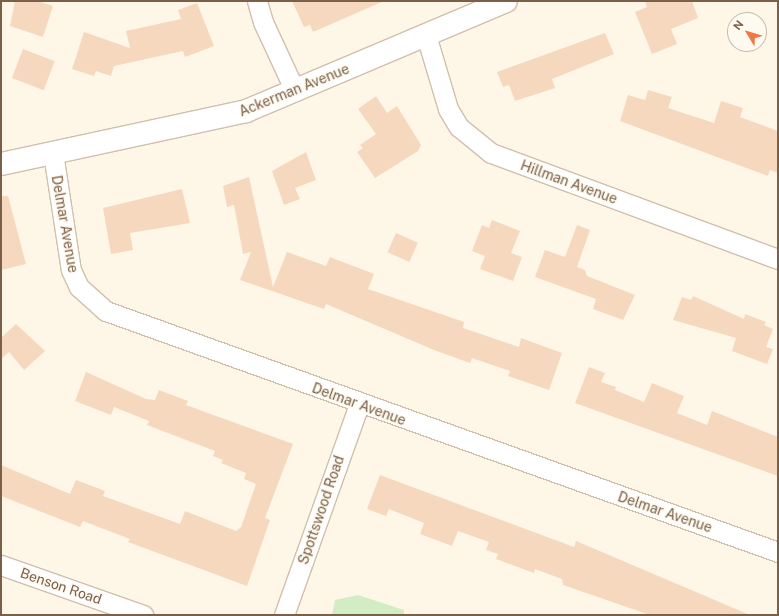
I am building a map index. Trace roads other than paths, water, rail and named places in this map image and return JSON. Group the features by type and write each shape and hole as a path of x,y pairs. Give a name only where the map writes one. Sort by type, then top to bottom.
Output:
{"street":[{"path":"257,1 263,22 295,91"},
{"name":"Ackerman Avenue","path":"1,164 246,111 506,1"},
{"name":"Hillman Avenue","path":"426,35 448,109 459,127 491,153 778,259"},
{"name":"Delmar Avenue","path":"53,153 71,270 91,301 106,311 359,404 778,552"},
{"name":"Spottswood Road","path":"284,615 359,404"},
{"name":"Benson Road","path":"1,565 143,615"}]}
